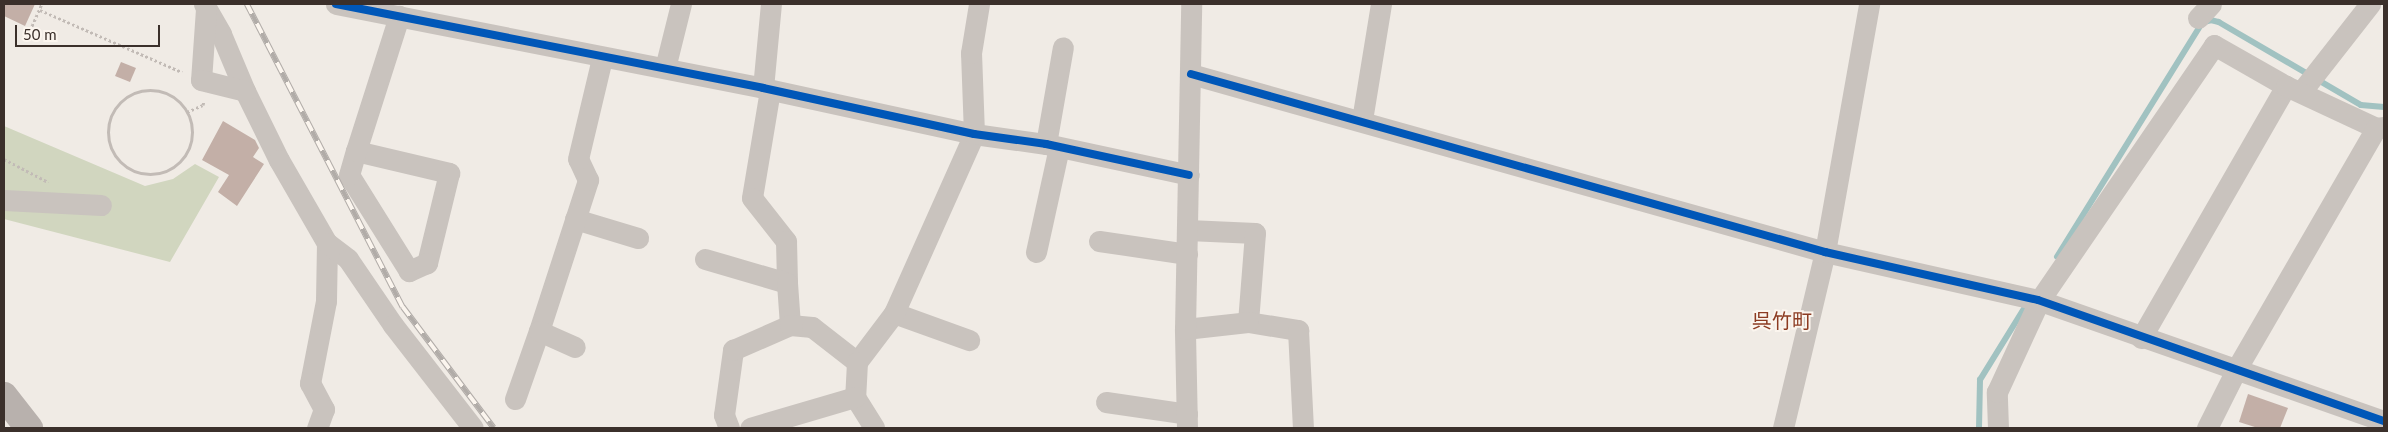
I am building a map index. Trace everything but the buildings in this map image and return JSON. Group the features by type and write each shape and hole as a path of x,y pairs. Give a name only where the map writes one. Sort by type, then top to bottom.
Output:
{"main road":[{"path":"4,396 29,428"}],"street":[{"path":"336,4 602,58 665,68 974,134 1053,146 1188,174"},
{"path":"665,68 681,4"},
{"path":"771,4 766,89 752,198 786,241 786,283 790,325"},
{"path":"874,428 855,397 857,362 894,313 974,134 970,53 979,4"},
{"path":"1106,402 1187,421 1185,329 1191,4"},
{"path":"1362,120 1381,4"},
{"path":"1783,428 1825,252 1869,4"},
{"path":"2141,338 2297,88 2321,66 2370,4"},
{"path":"211,5 201,80 245,91"},
{"path":"211,5 245,91 279,160 326,243 348,259 393,325 473,428"},
{"path":"356,151 449,173 427,263 410,271 349,175 356,151 399,16"},
{"path":"1998,428 1997,392 2031,299 2214,45 2380,128 2237,368 2207,428"},
{"path":"1036,252 1053,146 1063,48"},
{"path":"515,399 588,180 578,159 602,58"},
{"path":"1191,74 1362,120 1825,252 2031,299 2141,338 2237,368 2384,422"},
{"path":"4,200 52,204 101,205"},
{"path":"575,219 638,238"},
{"path":"1188,230 1255,233 1248,322"},
{"path":"1099,241 1187,254"},
{"path":"317,428 324,409 310,383 326,301 326,243"},
{"path":"705,259 786,283"},
{"path":"894,313 969,340"},
{"path":"1185,329 1248,322 1298,330 1303,428"},
{"path":"729,428 724,414 733,350 790,325 812,327 857,362"},
{"path":"539,331 575,347"},
{"path":"750,428 855,397"}],"path":[{"path":"28,35 42,4"},
{"path":"40,10 201,80"},
{"path":"156,91 181,104 192,131 188,150 175,165 148,173 130,168 115,155 108,128 121,102 137,92 156,91"},
{"path":"4,159 50,183 52,204"}],"green space":[{"path":"4,126 145,186 173,179 195,164 219,177 170,262 4,219"}],"waterway":[{"path":"2057,257 2202,23 2211,20 2219,22 2361,105 2384,107"},
{"path":"1979,428 1980,380 2025,307"}],"railway":[{"path":"247,4 403,307 494,428"}],"cycle path":[{"path":"336,4 763,88 974,134 1046,144 1189,175"},
{"path":"1191,74 1825,252 2038,300 2384,421"}],"district":[{"name":"呉竹町","path":"1782,320"}]}
